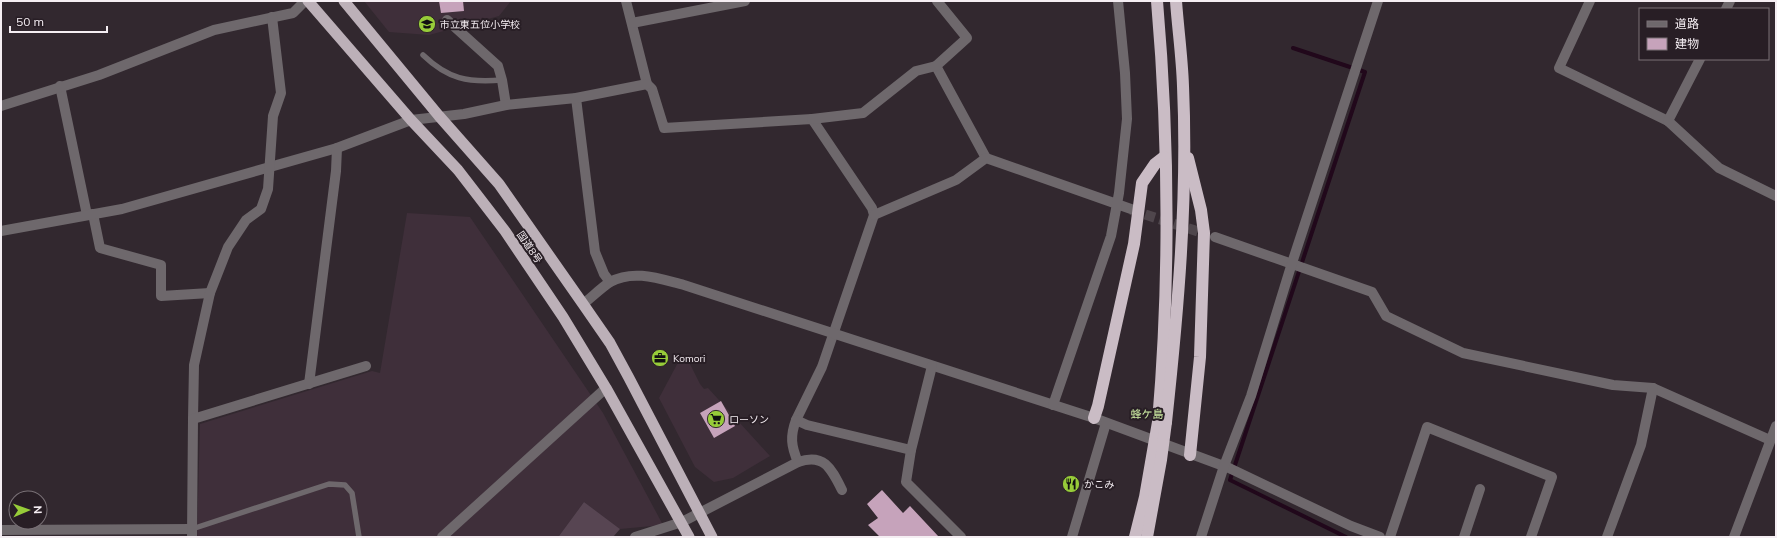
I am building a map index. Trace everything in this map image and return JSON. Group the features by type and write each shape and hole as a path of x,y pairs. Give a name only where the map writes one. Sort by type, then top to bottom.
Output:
{"highway":[{"name":"国道8号","path":"308,1 411,120 458,170 505,231 563,317 606,388 689,537"},
{"name":"国道8号","path":"344,1 439,116 499,184 610,343 712,537"},
{"path":"1147,537 1162,460 1165,319 1164,157 1157,1"},
{"path":"1176,1 1183,86"},
{"path":"1135,537 1162,422 1180,283 1183,208 1184,1"},
{"path":"1183,123 1186,152 1201,210 1204,233 1200,357 1190,455"},
{"path":"1094,418 1098,406 1134,244 1142,183 1155,164 1164,157"}],"street":[{"path":"1,106 60,86 99,75 214,30 293,13 305,1"},
{"path":"626,1 646,84 652,89 664,128 812,119 863,112 916,71 936,66 967,38 937,1"},
{"path":"632,23 745,1"},
{"path":"1053,405 1111,236 1117,205 1127,118 1125,73 1118,1"},
{"path":"1201,537 1227,467 1295,264 1378,1"},
{"path":"1590,1 1559,68 1668,122 1719,168 1776,196"},
{"path":"1,530 192,533 194,365 210,293 228,247 246,220 261,209 268,189 273,116 282,93 272,17"},
{"path":"447,20 498,66 506,106"},
{"path":"1668,122 1699,60"},
{"path":"936,66 986,158 1131,209"},
{"path":"1,230 122,209 337,148 411,120 464,114 506,106 576,98 646,84"},
{"path":"60,86 90,215 100,248 161,265 161,296 210,293"},
{"path":"576,98 595,252 604,274 610,282"},
{"path":"798,462 792,449 791,433 822,367 874,215 872,208 812,119"},
{"path":"309,384 336,171 337,148"},
{"path":"874,215 956,180 986,158"},
{"path":"1215,236 1372,292 1386,316 1463,353 1612,385 1653,388 1770,440"},
{"path":"583,304 610,282 626,276 648,276 833,333 1094,418 1190,455 1240,472 1351,526 1380,537"},
{"path":"193,420 366,366"},
{"path":"932,366 906,482 961,537"},
{"path":"442,537 606,388"},
{"path":"1607,537 1641,445 1653,388"},
{"path":"796,420 807,425 912,450"},
{"path":"1072,537 1106,423"},
{"path":"1734,537 1776,426"},
{"path":"1390,537 1427,427 1552,477 1531,537"},
{"path":"635,537 682,522 700,514 798,462 810,458 822,460 834,473 842,490"},
{"path":"1464,537 1480,489"}],"lane":[{"path":"423,55 437,68 452,76 471,80 502,80"},
{"path":"192,533 329,484 345,485 352,493 359,537"}],"shaded area":[{"name":"市立東五位小学校","path":"364,1 511,1 499,16 429,35 389,32"},
{"path":"407,213 470,217 603,413 663,525 620,529 584,502 559,536 561,537 197,537 200,424 372,371 380,373"},
{"path":"681,357 690,364 704,389 708,388 770,456 733,478 714,482 695,467 659,398"},
{"path":"584,502 620,529 613,537 559,536"}],"building":[{"path":"439,1 463,1 464,11 441,13"},
{"path":"721,401 735,426 714,438 700,413"},
{"path":"882,490 903,513 910,506 939,537 880,537 868,525 878,518 867,504"}],"waterway":[{"path":"1293,48 1365,72 1230,480 1346,537"}],"tunnel":[{"path":"1131,210 1209,235"}],"place":[{"name":"市立東五位小学校","path":"427,24"},
{"name":"Komori","path":"660,358"},
{"name":"ローソン","path":"716,419"},
{"name":"かこみ","path":"1071,484"}],"district":[{"name":"蜂ケ島","path":"1147,414"}]}
